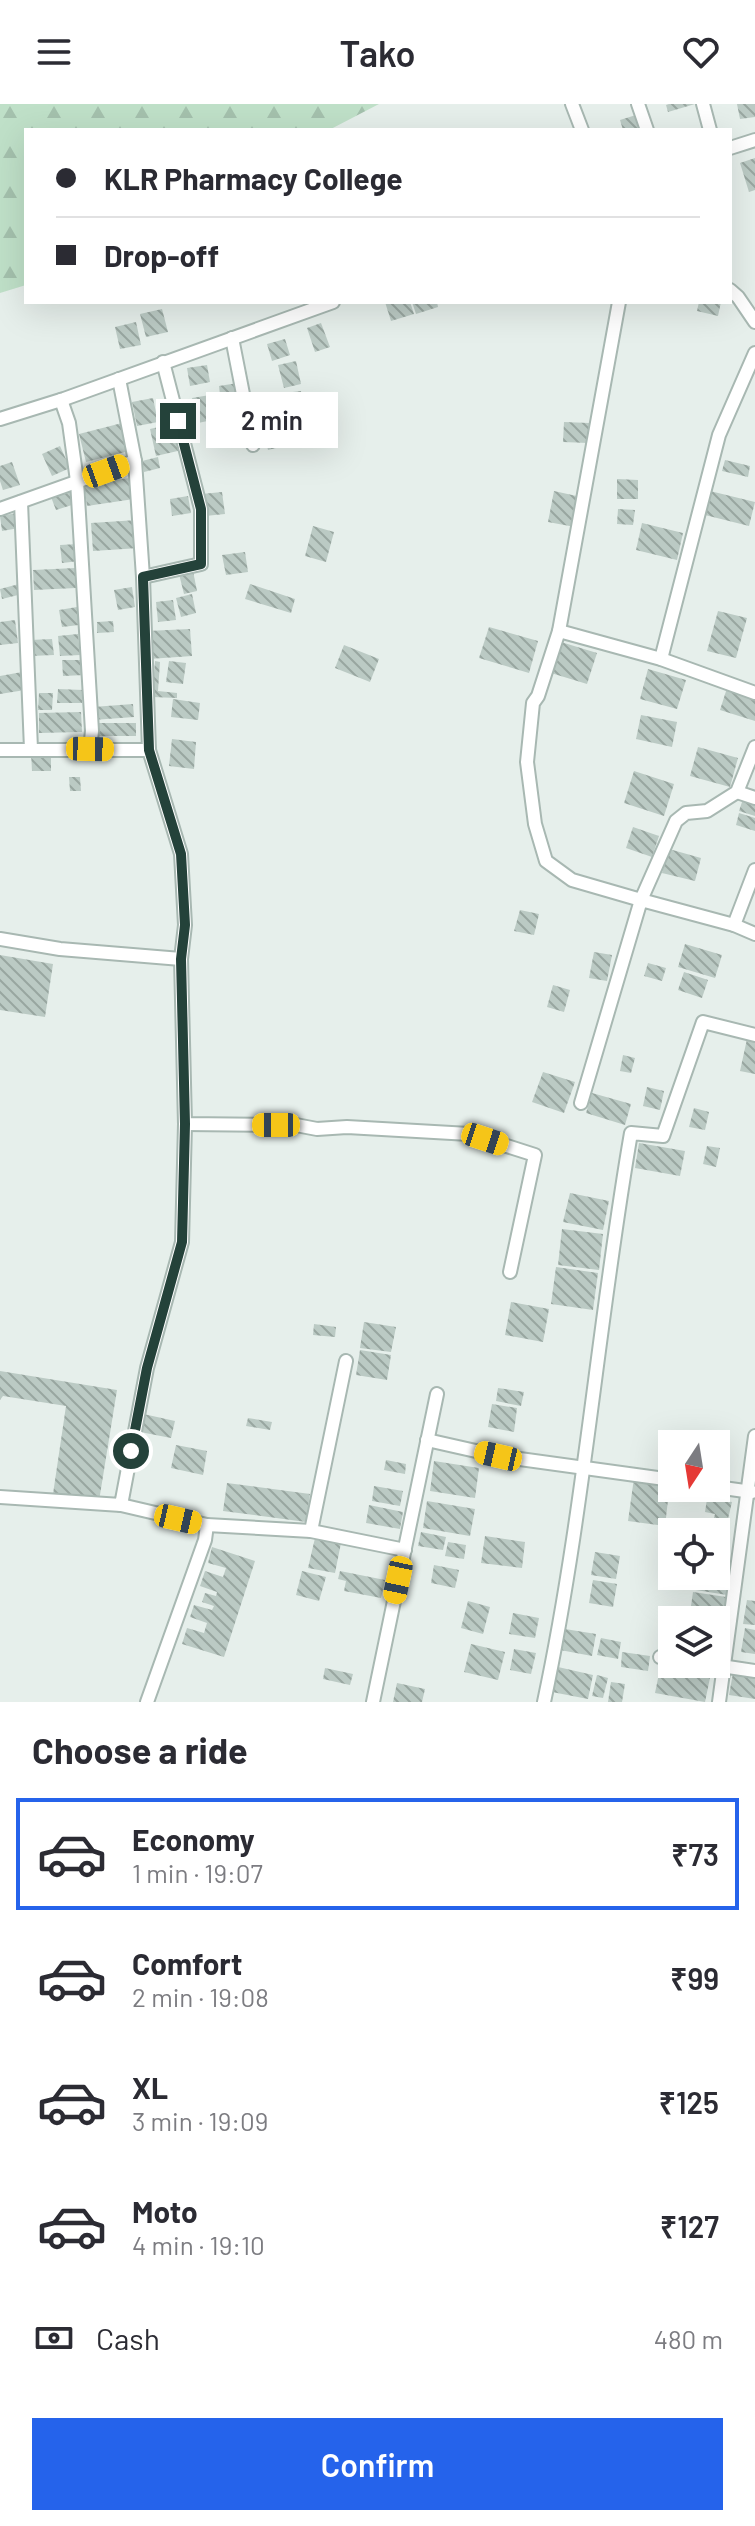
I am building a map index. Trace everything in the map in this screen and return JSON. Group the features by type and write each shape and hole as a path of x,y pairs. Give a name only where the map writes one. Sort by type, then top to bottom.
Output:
{"street":[{"path":"572,104 581,128"},
{"path":"638,104 646,128"},
{"path":"703,104 709,128"},
{"path":"732,147 755,140"},
{"path":"732,292 755,322"},
{"path":"0,419 327,304"},
{"path":"619,304 559,631 533,703 527,762 535,824 546,861 572,880 734,925 755,934"},
{"path":"232,338 253,445"},
{"path":"661,659 719,435 755,353"},
{"path":"143,577 201,564 201,509 163,362"},
{"path":"119,379 135,461 149,750 181,854 185,925 181,959 185,1124 182,1242 147,1368 121,1505"},
{"path":"61,400 69,423 77,481 92,731 90,749"},
{"path":"0,509 135,461"},
{"path":"21,502 31,749"},
{"path":"559,631 661,659 755,693"},
{"path":"581,1103 641,900 676,821 686,813 707,811 737,792 755,747"},
{"path":"0,750 149,750"},
{"path":"737,792 755,798"},
{"path":"734,925 755,870"},
{"path":"0,939 60,949 181,959"},
{"path":"544,1702 584,1468 631,1133 663,1136 703,1022 755,1035"},
{"path":"185,1124 296,1125 317,1129 347,1127 469,1134 535,1155 510,1272"},
{"path":"311,1531 346,1361"},
{"path":"373,1702 437,1394"},
{"path":"730,1633 751,1492 755,1436"},
{"path":"427,1440 498,1456 658,1478"},
{"path":"730,1489 751,1492"},
{"path":"0,1497 121,1505 207,1525 311,1531 405,1550"},
{"path":"147,1702 205,1540 207,1525"},
{"path":"730,1668 755,1671"},
{"path":"719,1702 723,1678"}],"green space":[{"path":"0,104 379,104 333,128 24,128 24,286 0,293"}],"building":[{"path":"669,104 695,104 668,112 666,105"},
{"path":"737,104 755,104 755,117 740,119"},
{"path":"636,115 640,128 622,128 620,120"},
{"path":"755,158 755,190 749,192 740,163"},
{"path":"386,304 411,304 414,314 391,321"},
{"path":"413,304 437,304 438,307 416,314"},
{"path":"699,304 721,304 718,316 697,311"},
{"path":"162,309 168,332 146,337 140,314"},
{"path":"136,322 141,345 120,349 115,327"},
{"path":"321,323 330,347 315,352 307,328"},
{"path":"285,339 290,355 272,361 267,344"},
{"path":"296,361 301,384 284,388 278,365"},
{"path":"207,365 210,382 190,386 187,368"},
{"path":"238,383 240,402 221,404 219,386"},
{"path":"301,391 303,408 287,410 284,393"},
{"path":"210,395 217,419 198,423 192,398"},
{"path":"153,398 158,422 137,426 132,402"},
{"path":"278,406 279,421 265,423 263,407"},
{"path":"564,422 589,423 588,443 563,442"},
{"path":"122,423 129,451 86,462 79,434"},
{"path":"176,423 182,450 156,456 150,429"},
{"path":"279,428 284,446 268,450 264,432"},
{"path":"60,446 70,468 52,476 42,454"},
{"path":"158,457 160,468 144,472 142,461"},
{"path":"725,460 750,466 748,477 722,471"},
{"path":"12,462 20,485 3,490 0,466"},
{"path":"130,478 134,499 87,506 84,484"},
{"path":"617,479 638,480 638,499 617,499"},
{"path":"70,490 75,504 56,510 51,497"},
{"path":"554,491 581,497 575,527 548,522"},
{"path":"710,491 755,502 749,526 705,515"},
{"path":"222,492 225,514 205,516 202,494"},
{"path":"188,496 191,513 172,516 170,499"},
{"path":"618,509 635,510 633,525 617,524"},
{"path":"17,513 19,528 2,531 0,516"},
{"path":"137,520 139,548 93,551 91,523"},
{"path":"642,523 683,533 677,560 636,550"},
{"path":"313,526 334,532 326,562 305,556"},
{"path":"78,544 80,561 62,563 60,545"},
{"path":"245,552 248,572 226,575 222,555"},
{"path":"75,568 76,588 34,590 33,570"},
{"path":"193,571 197,591 184,594 179,574"},
{"path":"19,584 22,594 2,599 0,589"},
{"path":"250,584 295,599 291,613 245,599"},
{"path":"132,587 135,607 118,610 114,590"},
{"path":"192,594 196,613 181,617 176,598"},
{"path":"173,600 176,620 158,622 156,602"},
{"path":"77,607 79,625 62,627 59,610"},
{"path":"718,611 747,618 736,658 707,651"},
{"path":"15,620 18,643 0,645 0,622"},
{"path":"113,621 114,632 97,633 97,622"},
{"path":"489,627 538,641 529,673 479,658"},
{"path":"190,629 192,656 149,659 147,631"},
{"path":"78,634 80,655 60,656 58,636"},
{"path":"52,639 54,655 31,656 30,640"},
{"path":"561,642 597,653 587,684 551,673"},
{"path":"344,645 379,659 370,682 335,668"},
{"path":"62,660 84,660 85,675 63,676"},
{"path":"155,661 160,662 158,691 177,693 177,698 152,697"},
{"path":"169,661 186,663 183,684 166,682"},
{"path":"648,669 686,680 677,709 640,699"},
{"path":"22,672 25,690 0,694 0,676"},
{"path":"727,688 755,697 755,721 720,710"},
{"path":"58,689 83,690 82,703 57,703"},
{"path":"39,693 53,693 52,710 38,710"},
{"path":"173,699 200,703 198,720 171,717"},
{"path":"133,704 134,717 93,720 93,707"},
{"path":"81,712 82,732 39,733 39,713"},
{"path":"641,715 677,722 672,747 636,739"},
{"path":"94,723 136,723 136,736 94,736"},
{"path":"172,739 196,742 194,769 169,766"},
{"path":"698,747 738,758 730,787 690,776"},
{"path":"31,753 51,753 51,771 32,771"},
{"path":"634,771 674,784 664,816 624,803"},
{"path":"69,777 80,777 81,791 70,791"},
{"path":"743,799 755,803 755,816 739,811"},
{"path":"739,813 755,818 755,831 736,825"},
{"path":"633,827 659,836 652,857 626,848"},
{"path":"669,849 701,858 695,881 662,873"},
{"path":"520,910 539,914 534,935 514,931"},
{"path":"685,944 722,955 715,978 678,967"},
{"path":"594,952 612,955 607,981 589,978"},
{"path":"0,955 53,964 45,1017 0,1010"},
{"path":"648,963 666,968 662,981 644,976"},
{"path":"684,972 708,980 702,998 678,990"},
{"path":"553,985 570,990 564,1012 547,1007"},
{"path":"747,1039 755,1041 755,1074 740,1071"},
{"path":"623,1055 635,1058 631,1073 620,1071"},
{"path":"543,1072 575,1082 564,1113 532,1102"},
{"path":"647,1087 664,1091 660,1110 643,1106"},
{"path":"592,1093 631,1104 625,1125 586,1113"},
{"path":"694,1108 709,1112 705,1130 689,1127"},
{"path":"639,1143 685,1151 680,1176 635,1168"},
{"path":"707,1146 720,1148 716,1167 703,1164"},
{"path":"570,1193 609,1201 603,1230 563,1222"},
{"path":"562,1229 603,1234 599,1270 558,1265"},
{"path":"556,1267 598,1273 593,1310 551,1304"},
{"path":"511,1302 549,1309 543,1342 505,1335"},
{"path":"364,1322 396,1327 391,1352 360,1348"},
{"path":"314,1324 336,1327 335,1337 313,1335"},
{"path":"360,1350 391,1355 387,1380 356,1375"},
{"path":"0,1371 117,1390 99,1501 53,1494 66,1406 3,1396 0,1400"},
{"path":"498,1388 524,1392 521,1406 496,1401"},
{"path":"492,1404 517,1408 514,1432 488,1427"},
{"path":"139,1413 175,1421 171,1438 135,1431"},
{"path":"248,1418 272,1422 270,1430 246,1426"},
{"path":"176,1445 207,1451 203,1475 171,1468"},
{"path":"386,1460 406,1464 405,1474 384,1470"},
{"path":"434,1461 479,1468 475,1498 430,1491"},
{"path":"634,1478 658,1481 658,1502 668,1502 666,1518 658,1518 658,1525 628,1521"},
{"path":"227,1483 310,1494 306,1522 223,1511"},
{"path":"374,1486 403,1491 400,1506 372,1501"},
{"path":"427,1501 475,1509 470,1536 423,1528"},
{"path":"707,1502 732,1502 728,1518 714,1518 715,1514 705,1512"},
{"path":"369,1505 403,1512 400,1529 366,1523"},
{"path":"421,1532 446,1537 443,1550 418,1546"},
{"path":"485,1536 525,1542 522,1568 481,1563"},
{"path":"315,1538 341,1543 335,1573 308,1568"},
{"path":"448,1542 466,1545 464,1559 445,1556"},
{"path":"212,1547 255,1561 224,1657 182,1644 187,1628 204,1633 207,1623 190,1617 194,1605 212,1610 214,1606 202,1602 205,1593 216,1596 217,1592 200,1586 205,1571 223,1577 226,1568 208,1563"},
{"path":"595,1552 620,1556 616,1579 591,1575"},
{"path":"434,1565 459,1570 455,1588 431,1583"},
{"path":"302,1571 326,1577 319,1601 296,1595"},
{"path":"340,1571 385,1580 381,1598 344,1591 346,1581 338,1579"},
{"path":"593,1580 617,1584 613,1607 589,1603"},
{"path":"696,1590 728,1590 727,1595"},
{"path":"693,1592 726,1597 725,1606 691,1606"},
{"path":"747,1600 755,1601 755,1625 743,1624"},
{"path":"468,1601 490,1607 483,1634 461,1628"},
{"path":"513,1613 539,1618 535,1638 509,1634"},
{"path":"745,1628 755,1630 755,1654 741,1652"},
{"path":"565,1629 596,1634 592,1656 560,1650"},
{"path":"601,1638 621,1642 618,1659 597,1655"},
{"path":"471,1644 505,1652 498,1680 464,1672"},
{"path":"514,1649 536,1653 531,1674 510,1670"},
{"path":"622,1652 650,1656 648,1671 621,1667"},
{"path":"558,1667 593,1675 588,1699 552,1692"},
{"path":"325,1668 353,1674 350,1685 323,1679"},
{"path":"733,1673 755,1677 755,1699 729,1695"},
{"path":"597,1675 608,1678 603,1698 592,1696"},
{"path":"658,1678 710,1678 705,1702 655,1693"},
{"path":"611,1682 625,1684 622,1702 608,1702"},
{"path":"397,1683 425,1689 422,1702 393,1702"}],"route":[{"path":"131,1451 147,1368 182,1242 185,1124 181,959 185,925 181,854 149,750 143,577 201,564 201,509 178,421"}]}
